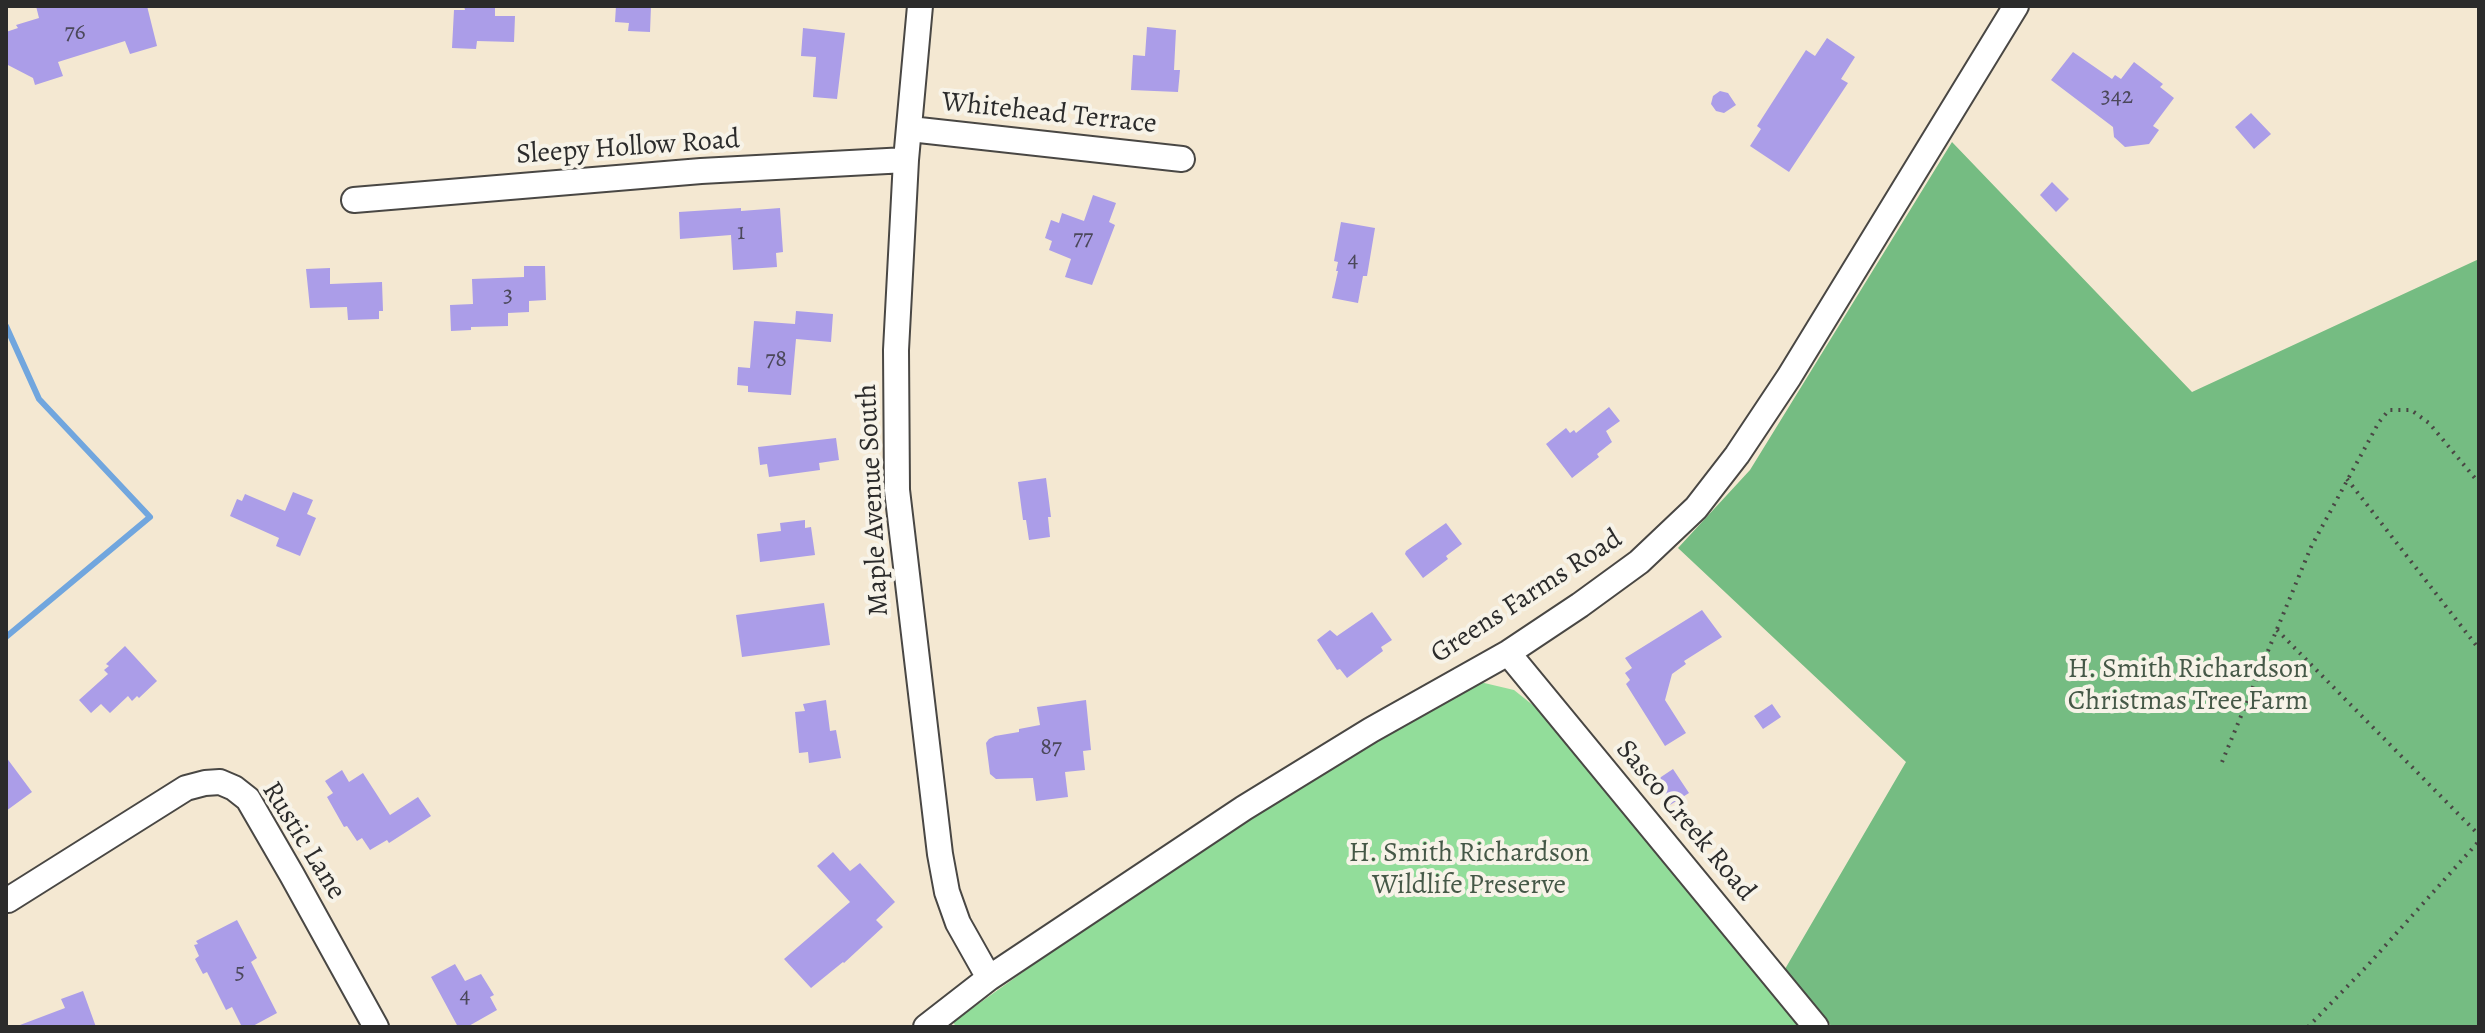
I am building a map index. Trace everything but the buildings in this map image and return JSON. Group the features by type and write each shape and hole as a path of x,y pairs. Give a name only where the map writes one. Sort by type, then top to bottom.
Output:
{"street":[{"name":"Maple Avenue South","path":"920,6 906,160 896,380 897,490 929,776 947,892 958,923 989,978"},
{"name":"Greens Farms Road","path":"926,1027 989,978 1244,808 1371,730 1508,653 1639,562 1696,508 1737,455 1789,377 2016,6"},
{"name":"Whitehead Terrace","path":"910,129 1182,159"},
{"name":"Sleepy Hollow Road","path":"354,200 701,171 906,160"},
{"name":"Sasco Creek Road","path":"1508,653 1816,1027"},
{"name":"Rustic Lane","path":"8,900 186,788 220,782 248,799 376,1027"}],"path":[{"path":"2222,762 2311,547 2379,422 2389,410 2411,410 2429,423 2479,483"},
{"path":"2347,479 2479,649"},
{"path":"2277,630 2479,835"},
{"path":"2308,1027 2479,841"}],"green space":[{"name":"H. Smith Richardson Christmas Tree Farm","path":"1952,142 2192,392 2479,259 2479,1027 1832,1027 1785,969 1906,762 1678,548 1750,470"},
{"name":"H. Smith Richardson Wildlife Preserve","path":"1480,682 1514,690 1539,710 1803,1027 956,1027 953,1022 1058,947 1249,820"}],"waterway":[{"path":"6,326 39,399 150,517 6,637"}]}
